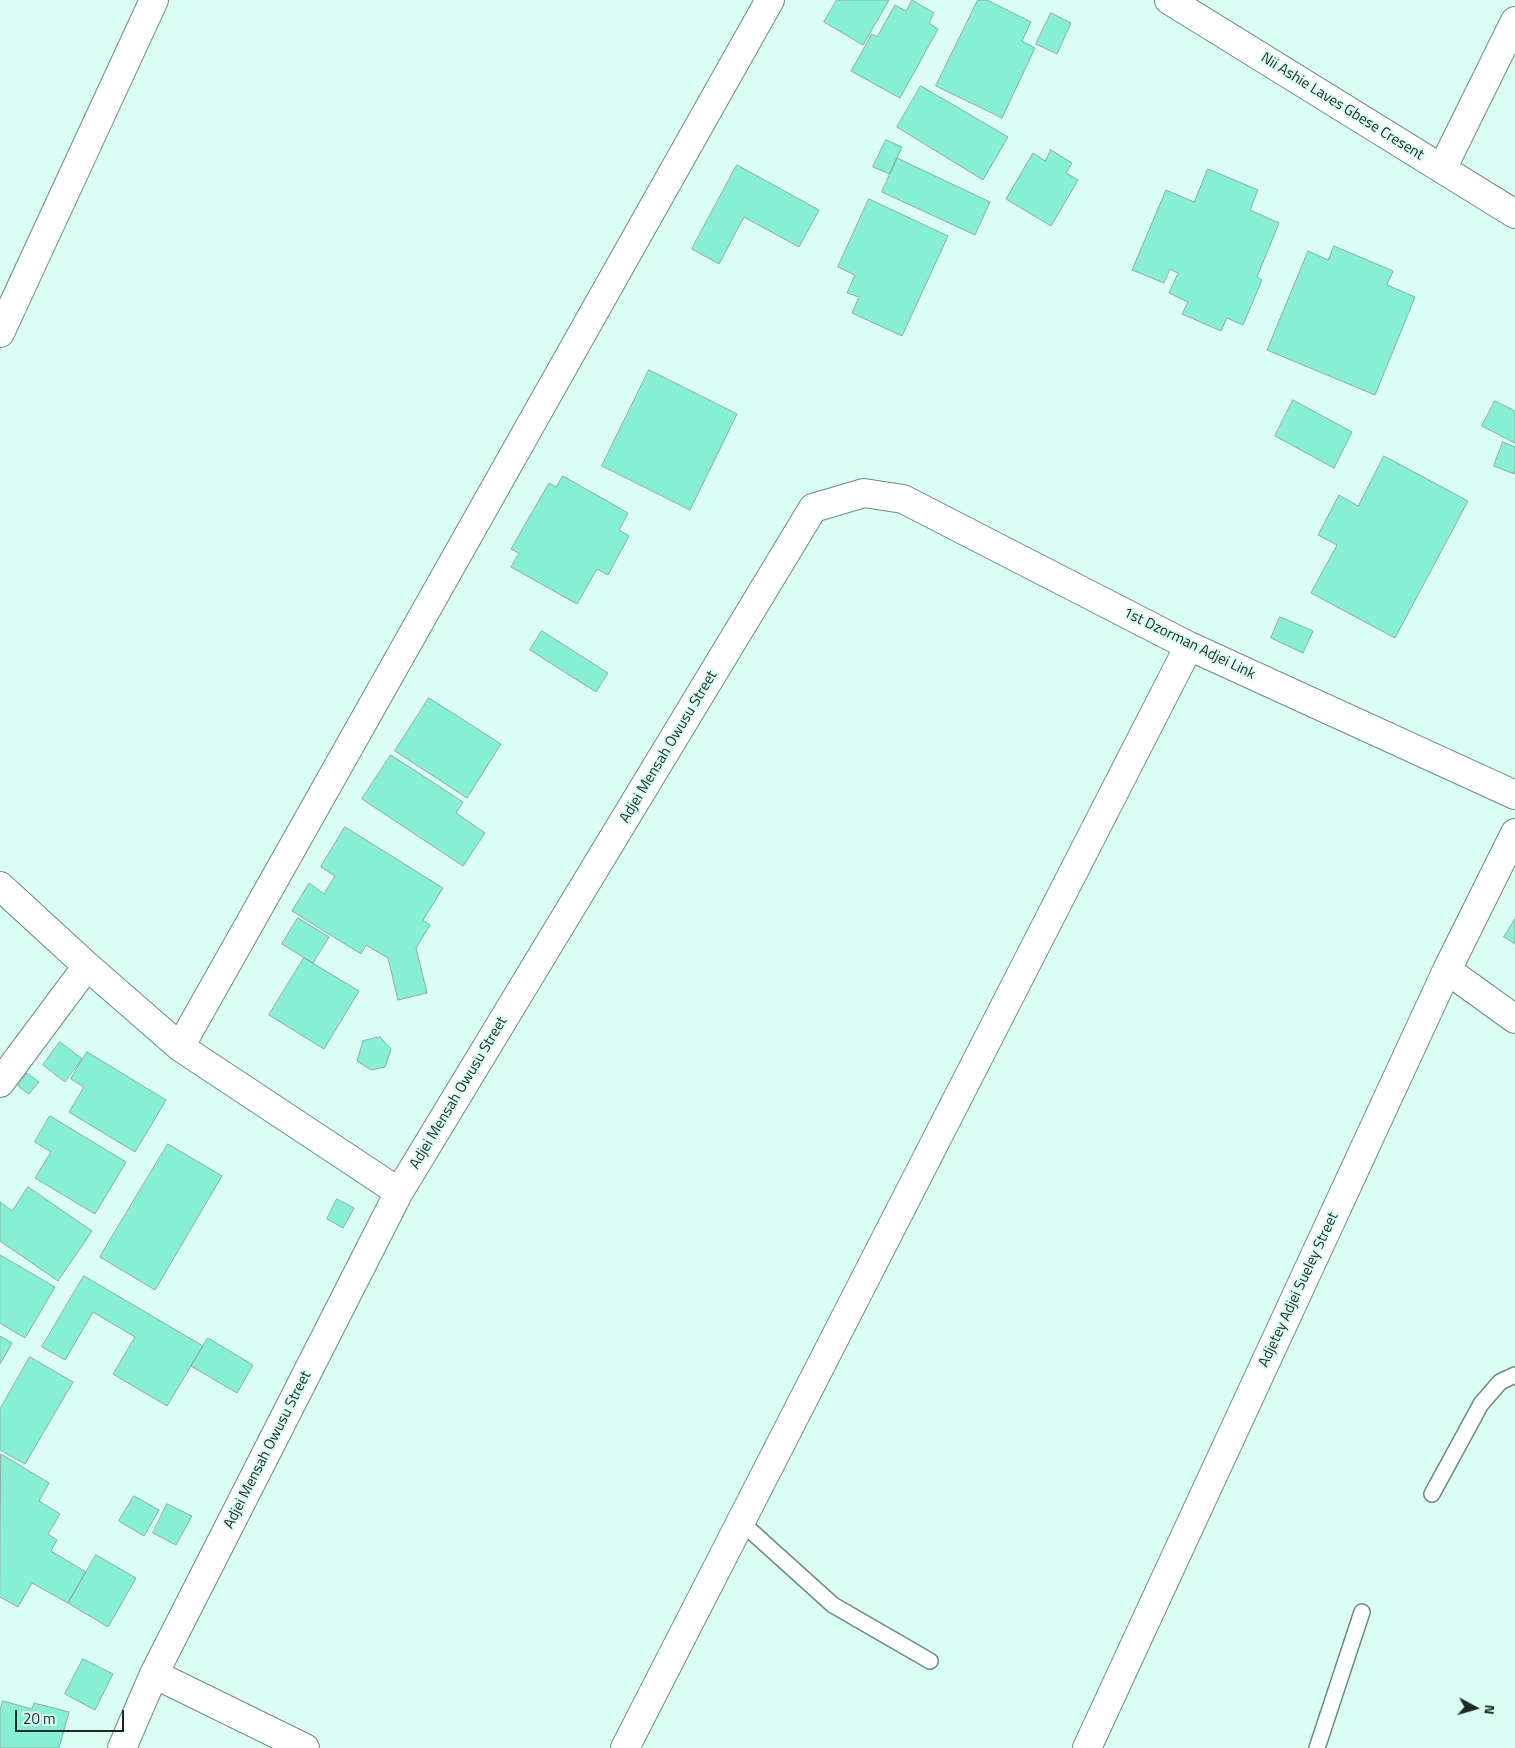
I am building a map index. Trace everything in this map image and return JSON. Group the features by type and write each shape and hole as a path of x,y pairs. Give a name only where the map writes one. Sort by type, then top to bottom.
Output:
{"street":[{"path":"180,1047 770,0"},
{"name":"Nii Ashie Laves Gbese Cresent","path":"1169,0 1515,214"},
{"path":"0,333 151,1"},
{"path":"1442,170 1515,21"},
{"name":"1st Dzorman Adjei Link","path":"864,493 903,499 1189,646 1515,796"},
{"name":"Adjei Mensah Owusu Street","path":"122,1748 154,1674 399,1192 813,508 864,493"},
{"path":"625,1748 1189,646"},
{"name":"Adjetey Adjei Sueley Street","path":"1087,1748 1447,970 1515,833"},
{"path":"0,886 87,966 180,1047 399,1192"},
{"path":"0,1083 87,966"},
{"path":"1447,970 1515,1019"},
{"path":"154,1674 305,1748"}],"lane":[{"path":"1432,1494 1481,1404 1500,1382 1515,1374"},
{"path":"741,1522 833,1605 930,1661"},
{"path":"1317,1748 1362,1612"}],"building":[{"path":"837,0 889,0 863,45 824,22"},
{"path":"912,0 934,13 929,23 938,29 900,98 851,71 872,34 877,37 895,5 906,11"},
{"path":"978,0 987,0 1031,22 1022,41 1035,48 1002,118 936,86"},
{"path":"1051,13 1071,23 1057,54 1036,44"},
{"path":"921,86 1008,137 983,180 897,127"},
{"path":"886,140 902,147 890,174 873,167"},
{"path":"1051,150 1072,163 1066,173 1078,180 1051,226 1006,199 1033,153 1045,161"},
{"path":"897,158 990,202 975,235 882,192"},
{"path":"737,165 819,210 799,247 744,217 719,264 692,249"},
{"path":"1208,169 1258,190 1250,210 1279,223 1257,277 1262,280 1243,325 1227,318 1221,331 1182,314 1188,302 1169,293 1178,273 1170,269 1164,283 1132,270 1166,190 1194,202"},
{"path":"869,199 948,236 902,336 852,313 859,297 847,293 855,275 838,267"},
{"path":"1334,246 1393,271 1387,285 1415,297 1375,395 1267,350 1308,251 1328,260"},
{"path":"649,370 737,414 690,510 602,466"},
{"path":"1293,400 1352,432 1334,468 1275,436"},
{"path":"1495,401 1515,411 1515,443 1482,426"},
{"path":"1503,442 1515,447 1514,474 1494,466"},
{"path":"1384,456 1468,501 1395,638 1311,593 1337,545 1318,535 1339,495 1358,506"},
{"path":"563,476 628,513 619,530 629,536 608,575 597,569 577,604 511,567 519,553 511,549 549,483 556,487"},
{"path":"1280,617 1313,631 1303,653 1271,638"},
{"path":"542,631 608,673 596,692 530,650"},
{"path":"429,698 501,744 467,798 395,751"},
{"path":"391,755 463,802 456,813 485,833 463,866 362,799"},
{"path":"345,827 443,888 423,920 430,925 416,948 427,993 398,1000 388,958 366,945 361,954 292,911 309,883 324,894 335,876 321,867"},
{"path":"298,918 329,937 313,963 282,944"},
{"path":"1515,919 1515,944 1504,937"},
{"path":"304,958 359,991 324,1049 269,1015"},
{"path":"380,1037 391,1049 385,1067 371,1070 357,1061 363,1041"},
{"path":"60,1042 82,1059 65,1082 43,1065"},
{"path":"87,1052 166,1100 135,1152 69,1112 84,1087 71,1079"},
{"path":"27,1073 39,1082 29,1094 18,1086"},
{"path":"50,1116 126,1162 95,1214 35,1178 51,1152 35,1142"},
{"path":"168,1144 222,1176 155,1290 100,1257"},
{"path":"28,1187 92,1231 58,1281 0,1241 0,1202 12,1211"},
{"path":"337,1199 354,1208 343,1228 327,1219"},
{"path":"0,1255 55,1287 25,1338 0,1323"},
{"path":"84,1276 203,1346 167,1406 113,1374 135,1337 93,1312 65,1360 42,1347"},
{"path":"0,1336 12,1343 0,1364"},
{"path":"208,1338 253,1365 237,1393 191,1366"},
{"path":"30,1357 73,1382 25,1464 0,1450 0,1409"},
{"path":"1,1454 49,1483 39,1501 60,1514 48,1534 57,1540 51,1551 86,1572 68,1603 32,1583 18,1607 0,1597"},
{"path":"134,1496 159,1510 144,1536 119,1521"},
{"path":"167,1504 192,1516 176,1545 153,1533"},
{"path":"96,1555 136,1578 108,1627 68,1603"},
{"path":"83,1659 113,1674 95,1710 65,1694"},
{"path":"3,1701 32,1709 34,1703 69,1712 59,1748 0,1748 0,1711"}]}
